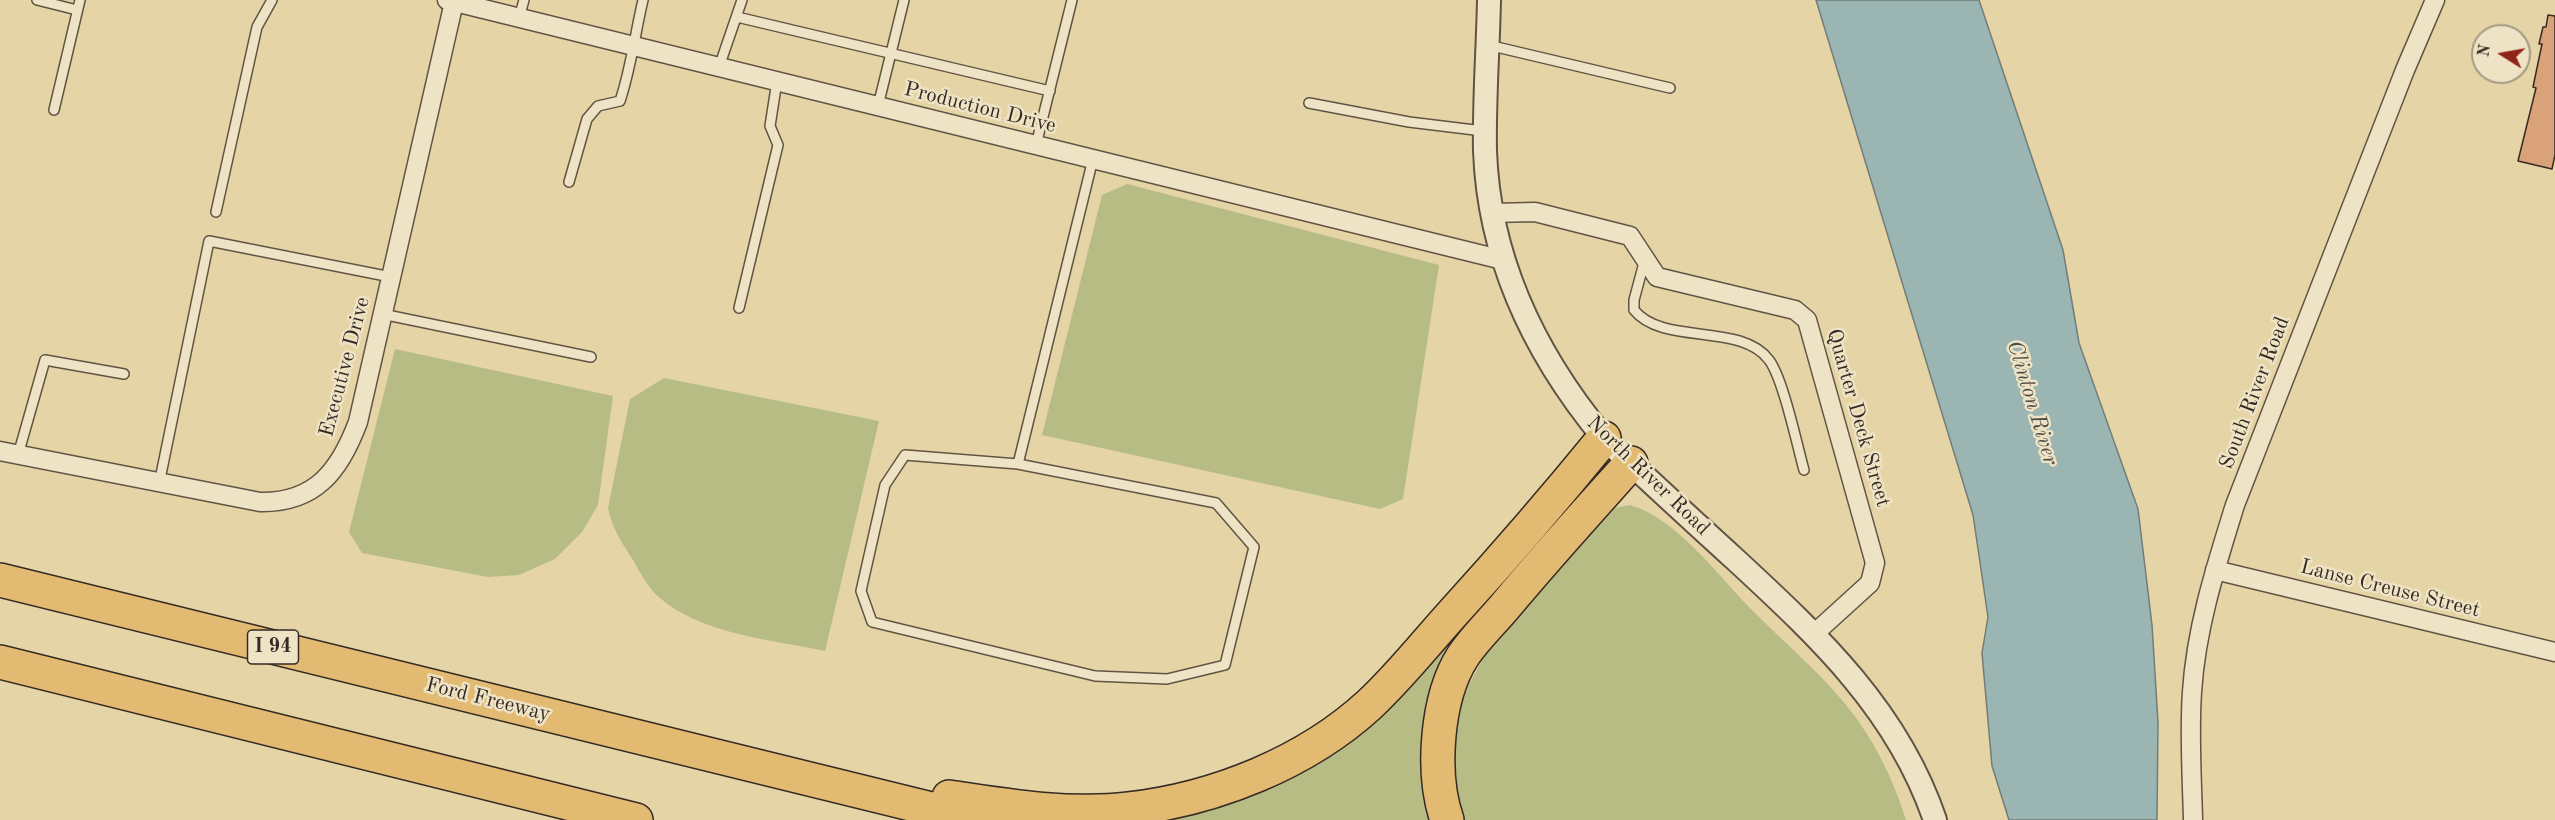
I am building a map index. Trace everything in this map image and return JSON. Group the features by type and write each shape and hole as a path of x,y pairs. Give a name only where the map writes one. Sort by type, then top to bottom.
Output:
{"highway":[{"path":"802,777 1044,811 1126,810 1184,800 1265,771 1332,734 1369,705 1404,670 1522,537 1604,438"},
{"path":"1448,820 1438,782 1440,726 1452,678 1463,657 1538,566 1631,463"},
{"name":"Ford Freeway","path":"0,580 976,820"},
{"path":"0,662 636,820"}],"street":[{"name":"North River Road","path":"1489,0 1486,132 1487,172 1492,213 1503,260 1517,300 1543,353 1578,408 1604,438 1815,633 1863,688 1899,740 1927,796 1935,820"},
{"name":"South River Road","path":"2193,820 2192,691 2203,616 2215,570 2239,495 2405,70 2435,0"},
{"name":"Production Drive","path":"450,1 522,9 632,46 1503,260"},
{"name":"Executive Drive","path":"9,453 260,502 291,500 312,490 336,468 347,450 358,422 450,1"},
{"name":"Quarter Deck Street","path":"1492,213 1535,212 1630,236 1657,277 1795,310 1807,320 1875,563 1870,583 1815,633"},
{"name":"Lanse Creuse Street","path":"2215,570 2555,652"}],"lane":[{"path":"37,0 77,10"},
{"path":"54,110 80,0"},
{"path":"216,212 257,27 272,0"},
{"path":"569,182 587,119 598,106 620,101 631,67 632,46 643,0"},
{"path":"719,67 742,0"},
{"path":"878,106 904,0"},
{"path":"1036,145 1072,0"},
{"path":"738,16 1050,91"},
{"path":"1488,45 1670,88"},
{"path":"739,308 778,145 770,126 777,81"},
{"path":"1310,103 1409,122 1486,132"},
{"path":"1018,464 1093,159"},
{"path":"159,484 209,241 391,277"},
{"path":"1645,259 1634,300 1634,310 1650,323 1743,343 1759,349 1770,361 1778,381 1804,470"},
{"path":"382,314 591,357"},
{"path":"9,453 45,360 124,374"},
{"path":"905,455 1018,464 1216,503 1254,547 1225,665 1167,678 1095,676 872,622 861,591 885,485 905,455"}],"green space":[{"path":"1127,184 1439,265 1403,499 1380,509 1042,435 1102,195"},
{"path":"395,349 613,396 598,505 582,532 555,559 519,575 488,577 362,553 349,532"},
{"path":"664,378 879,421 825,651 738,634 696,620 677,610 651,589 620,539 611,521 608,508 630,399"},
{"path":"1630,505 1647,512 1679,534 1834,691 1874,745 1892,782 1906,820 1461,820 1452,794 1455,720 1465,692 1484,656 1601,522 1615,508"},
{"path":"1469,612 1475,618 1433,820 1110,820 1229,797"}],"water":[{"name":"Clinton River","path":"1816,0 1979,0 2063,250 2079,343 2138,509 2152,625 2158,722 2157,820 2009,820 1992,766 1982,653 1988,617 1973,515"}],"building":[{"path":"2548,15 2555,16 2555,155 2552,169 2518,161 2536,88 2533,87 2542,44 2539,44"}]}
